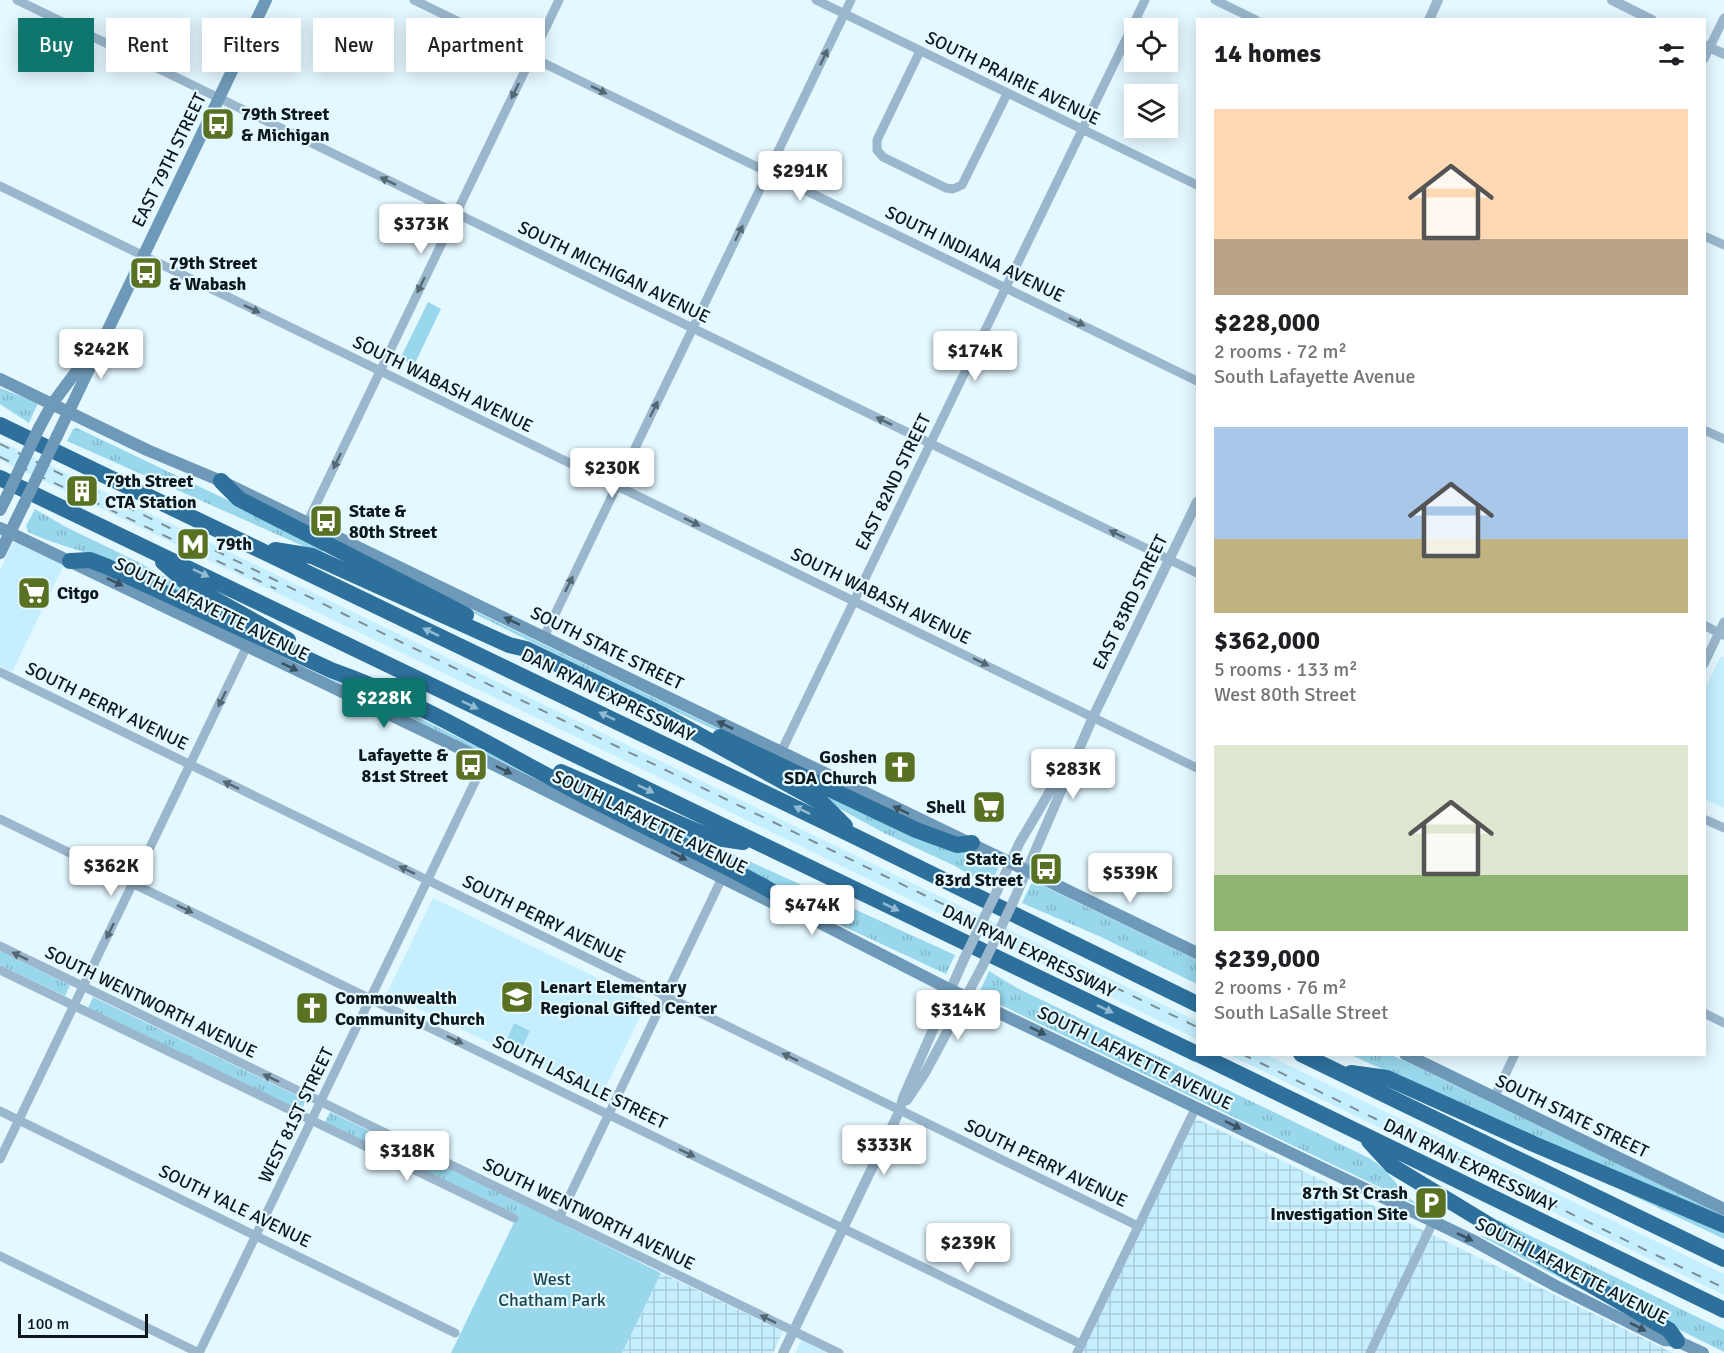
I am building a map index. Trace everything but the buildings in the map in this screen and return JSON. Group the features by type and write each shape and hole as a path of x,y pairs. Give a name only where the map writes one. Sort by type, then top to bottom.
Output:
{"highway":[{"name":"DAN RYAN EXPRESSWAY","path":"0,425 854,836 1196,1004"},
{"name":"DAN RYAN EXPRESSWAY","path":"0,478 1196,1054"},
{"path":"221,481 239,499 512,638 526,649 663,715 822,803 854,836"},
{"path":"256,547 312,556 508,645 526,649"},
{"path":"148,548 189,585 357,679 488,742 588,798 741,874 796,905 813,920"},
{"path":"70,561 90,560 108,567 331,670 357,679"},
{"path":"663,715 684,721 754,751 916,831 957,845 972,843"},
{"path":"488,742 513,750 710,837 763,845"},
{"name":"DAN RYAN EXPRESSWAY","path":"1201,1056 1724,1310"},
{"name":"DAN RYAN EXPRESSWAY","path":"1305,1056 1724,1259"},
{"path":"1334,1071 1388,1078 1536,1145 1724,1225"},
{"path":"1362,1134 1392,1166 1669,1330 1677,1341"}],"main road":[{"name":"EAST 79TH STREET","path":"0,554 5,530 24,504 266,0"},
{"name":"EAST 79TH STREET","path":"0,510 52,405 90,351 104,336"},
{"name":"SOUTH STATE STREET","path":"0,379 147,450 221,481 1196,953"},
{"name":"SOUTH LAFAYETTE AVENUE","path":"5,530 485,760 791,912 813,920 1474,1241 1556,1286 1664,1340 1677,1341 1703,1353"},
{"name":"SOUTH STATE STREET","path":"1410,1056 1724,1209"}],"street":[{"name":"SOUTH MICHIGAN AVENUE","path":"17,0 1196,573"},
{"name":"SOUTH INDIANA AVENUE","path":"414,0 451,18"},
{"path":"545,28 559,0"},
{"name":"SOUTH PRAIRIE AVENUE","path":"816,0 1196,186"},
{"path":"544,637 851,0"},
{"name":"EAST 82ND STREET","path":"781,752 1144,0"},
{"path":"1215,0 1252,18"},
{"path":"1430,18 1438,0"},
{"path":"1612,0 1648,18"},
{"path":"1724,18 1707,46 1724,54"},
{"path":"920,51 878,140 877,150 883,158 946,188 959,187 1007,94"},
{"name":"SOUTH INDIANA AVENUE","path":"545,64 1196,381"},
{"path":"307,523 524,72"},
{"name":"SOUTH WABASH AVENUE","path":"0,186 1196,768"},
{"path":"1706,237 1724,245"},
{"path":"1706,431 1724,439"},
{"name":"EAST 83RD STREET","path":"900,1110 925,1073 982,968 1028,871 1093,717 1196,503"},
{"path":"1706,660 1721,634 1724,622"},
{"path":"1706,626 1721,634"},
{"path":"0,1159 247,646"},
{"name":"SOUTH PERRY AVENUE","path":"0,672 1138,1226"},
{"name":"EAST 83RD STREET","path":"900,1110 949,988 1010,863 1093,717"},
{"name":"WEST 81ST STREET","path":"199,1353 485,760"},
{"name":"SOUTH LASALLE STREET","path":"0,819 843,1229 1079,1348"},
{"path":"1706,820 1724,828"},
{"path":"558,1218 722,878"},
{"name":"SOUTH WENTWORTH AVENUE","path":"0,946 839,1353"},
{"name":"SOUTH WENTWORTH AVENUE","path":"0,970 514,1218"},
{"path":"1706,1014 1724,1023"},
{"path":"1494,1098 1514,1056"},
{"path":"1079,1348 1196,1107"},
{"path":"783,1353 900,1110"},
{"name":"SOUTH YALE AVENUE","path":"0,1111 456,1333"},
{"path":"1370,1353 1433,1222"},
{"path":"0,1256 199,1353"}],"shaded area":[{"path":"0,441 1196,1021 1196,1039 537,718 0,460"},
{"path":"13,542 64,565 12,672 0,666 0,570"},
{"path":"1721,656 1724,657 1724,808 1706,800 1706,686"},
{"name":"Lenart Elementary Regional Gifted Center","path":"433,898 647,1002 601,1097 387,993"},
{"path":"1232,1056 1269,1056 1724,1274 1724,1295"},
{"path":"1189,1115 1673,1353 1074,1353"},
{"path":"661,1273 783,1331 773,1353 622,1353"},
{"path":"802,1339 830,1353 795,1353"}],"green space":[{"path":"428,302 441,309 414,365 400,359"},
{"path":"0,388 38,403 29,423 0,404"},
{"path":"77,428 324,549 321,554 67,441 73,429"},
{"path":"35,509 66,527 138,562 276,639 114,563 28,532 26,526"},
{"path":"464,606 721,730 720,732 622,687 463,608"},
{"path":"300,664 436,726 568,794"},
{"path":"742,755 949,846 989,859 999,867 989,887 955,866 884,833"},
{"path":"584,786 955,955 946,974 845,927 726,860"},
{"path":"1035,882 1196,960 1196,984 1099,936 1022,903 1031,884"},
{"path":"0,951 70,985 65,996 0,965"},
{"path":"989,971 1019,989 1369,1158 1377,1163 1421,1207 984,997 980,991"},
{"path":"93,997 306,1100 301,1111 88,1008"},
{"path":"514,1023 530,1031 522,1047 507,1040"},
{"path":"1353,1056 1394,1056 1724,1215 1724,1219"},
{"path":"330,1112 523,1204 518,1215 325,1122"},
{"path":"1621,1190 1724,1230 1724,1239"},
{"name":"West Chatham Park","path":"523,1204 661,1273 622,1353 451,1353"},
{"path":"1498,1220 1724,1330 1724,1352 1666,1323 1496,1224"},
{"path":"1477,1234 1531,1255 1619,1309"}],"railway":[{"path":"0,444 374,629 1196,1027"},
{"path":"0,457 276,589"},
{"path":"1246,1056 1724,1288"}],"place":[{"name":"79th Street & Michigan","path":"218,124"},
{"name":"79th Street & Wabash","path":"146,273"},
{"name":"79th Street CTA Station","path":"82,491"},
{"name":"State & 80th Street","path":"326,521"},
{"name":"79th","path":"193,544"},
{"name":"Citgo","path":"34,593"},
{"name":"Lafayette & 81st Street","path":"471,765"},
{"name":"Goshen SDA Church","path":"900,767"},
{"name":"Shell","path":"989,807"},
{"name":"State & 83rd Street","path":"1046,869"},
{"name":"Lenart Elementary Regional Gifted Center","path":"517,997"},
{"name":"Commonwealth Community Church","path":"312,1008"},
{"name":"87th St Crash Investigation Site","path":"1431,1203"}]}
